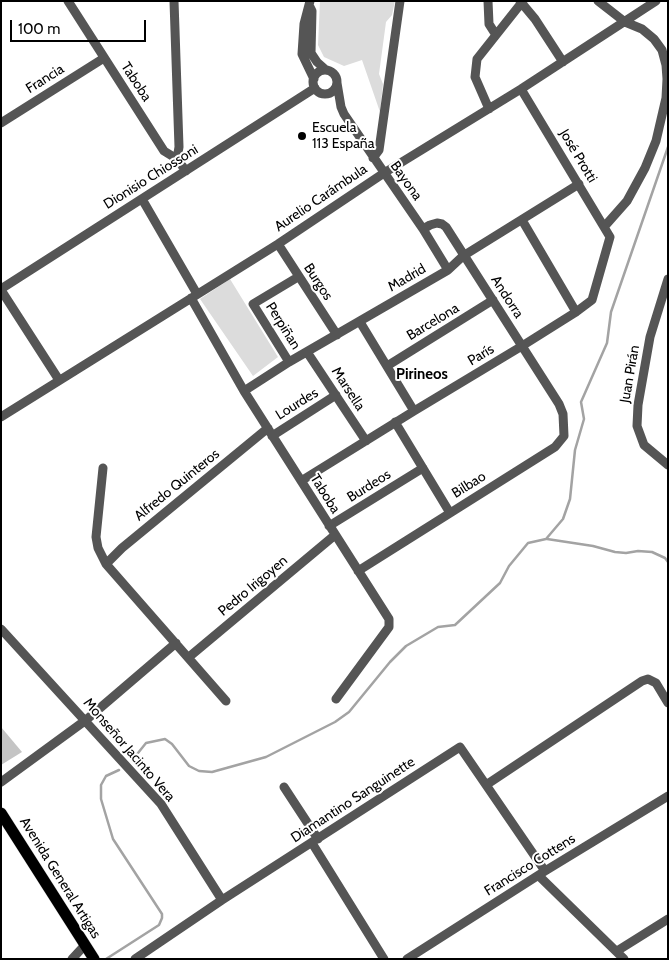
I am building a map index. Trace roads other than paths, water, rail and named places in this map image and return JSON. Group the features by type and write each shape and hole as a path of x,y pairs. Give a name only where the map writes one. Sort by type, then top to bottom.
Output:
{"main road":[{"name":"Avenida General Artigas","path":"1,813 94,958"}],"street":[{"name":"Taboba","path":"68,1 164,151 177,159 186,171"},
{"path":"174,1 179,147 177,159"},
{"path":"373,158 379,150 400,1"},
{"path":"488,1 489,24 496,35"},
{"path":"598,1 625,22 642,29 654,39 662,50 666,65 666,98 656,141 645,168 627,201 604,227"},
{"name":"Aurelio Carámbula","path":"1,417 278,244 384,173 522,89 656,1"},
{"path":"489,109 475,77 477,60 521,2 536,19 564,62"},
{"path":"310,3 312,11 310,48 312,56 326,70 333,73 337,83 334,90 324,94 314,84 302,54 306,10 310,3"},
{"name":"Francia","path":"1,123 104,58"},
{"path":"314,84 317,74 326,70"},
{"name":"Bayona","path":"337,83 341,107"},
{"name":"Dionisio Chiossoni","path":"1,290 186,171 314,84"},
{"name":"José Protti","path":"522,89 610,237"},
{"name":"Bayona","path":"324,94 341,107 373,158 423,229 448,270"},
{"name":"Madrid","path":"244,391 289,362 448,270 463,256 579,184"},
{"name":"Taboba","path":"142,199 244,391 389,619 389,628 336,699"},
{"path":"522,220 576,312"},
{"name":"Andorra","path":"423,229 430,225 442,224 446,227 559,404"},
{"name":"París","path":"301,481 414,410 522,346 592,300 610,237"},
{"name":"Burgos","path":"278,244 336,335"},
{"name":"Perpiñan","path":"289,362 253,304 298,277"},
{"name":"Juan Pirán","path":"668,279 650,337 638,405 637,426 644,445 668,465"},
{"path":"1,290 59,380"},
{"name":"Barcelona","path":"387,366 493,300"},
{"path":"360,322 414,410"},
{"name":"Marsella","path":"307,352 366,441"},
{"name":"Lourdes","path":"270,432 336,395"},
{"name":"Bilbao","path":"358,571 556,447 564,436 563,414 559,404"},
{"path":"395,422 450,513"},
{"name":"Alfredo Quinteros","path":"106,564 122,548 270,432"},
{"path":"103,468 96,537 98,548 106,564 226,701"},
{"name":"Burdeos","path":"329,526 423,468"},
{"name":"Pedro Irigoyen","path":"189,657 335,535"},
{"name":"Monseñor Jacinto Vera","path":"1,629 161,804 222,900"},
{"path":"1,782 86,720 176,643"},
{"path":"486,785 642,681 648,679 656,683 668,703"},
{"name":"Diamantino Sanguinette","path":"135,959 222,900 460,747 542,873 624,959"},
{"path":"284,787 384,959"},
{"name":"Francisco Cottens","path":"407,959 668,796"},
{"path":"616,951 668,919"},
{"path":"72,959 85,946"}],"waterway":[{"path":"134,758 146,743 165,739 172,744 189,766 199,771 212,772 266,757 335,722 349,712 390,662 406,646 438,627 455,625 500,583 509,566 528,543 546,539 563,519 570,499 575,450 584,419 581,402 607,343 611,312 668,147"},
{"path":"547,539 593,546 615,552 652,552 665,558 668,562"},
{"path":"106,959 159,925 162,918 162,914 113,839 101,799 101,785 106,776 119,770"}],"place":[{"name":"Escuela 113 España","path":"302,136"}],"district":[{"name":"Pirineos","path":"422,375"}]}
